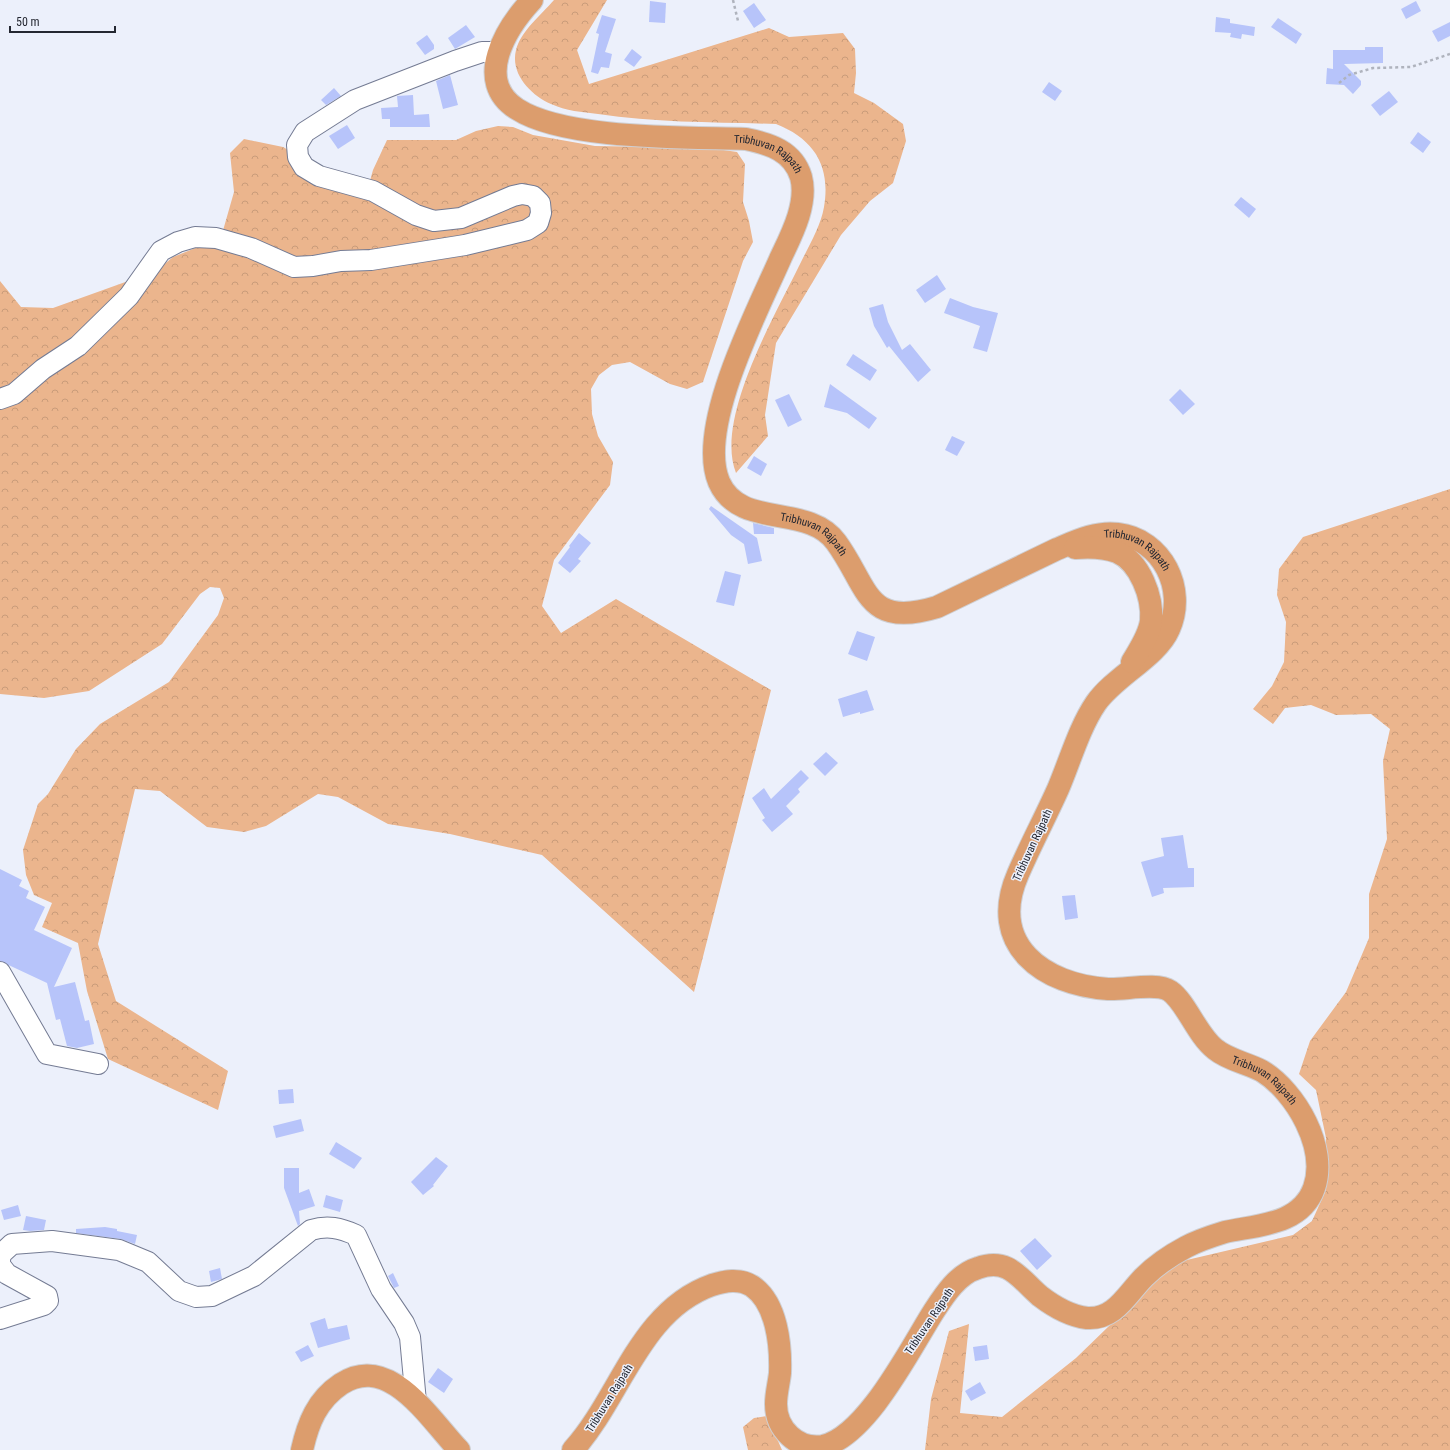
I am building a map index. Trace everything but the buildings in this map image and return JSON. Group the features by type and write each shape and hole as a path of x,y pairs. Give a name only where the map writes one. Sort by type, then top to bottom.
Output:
{"highway":[{"name":"Tribhuvan Rajpath","path":"532,0 503,40 498,52 496,75 500,90 504,97 518,110 541,121 599,131 746,139 768,144 779,149 788,156 796,166 801,178 802,193 795,226 731,374 715,430 714,465 722,488 732,500 746,509 801,520 825,530 839,545 859,584 870,598 883,608 900,613 911,614 937,608 1057,549 1093,536 1116,534 1132,538 1147,546 1165,565 1175,592 1175,603 1171,626 1159,645 1124,674 1102,695 1090,714 1012,889 1010,907 1013,934 1019,947 1028,958 1046,972 1057,977 1101,988 1157,987 1169,990 1213,1048 1225,1056 1259,1070 1277,1083 1299,1109 1312,1140 1317,1164 1315,1185 1308,1201 1296,1212 1281,1220 1257,1227 1217,1234 1182,1249 1152,1269 1111,1312 1095,1318 1074,1315 1054,1306 1035,1291 1019,1274 1009,1268 992,1265 974,1269 961,1277 948,1290 890,1382 865,1416 839,1439 822,1446 808,1446 795,1441 785,1432 778,1420 776,1406 780,1375 778,1341 773,1318 764,1299 750,1285 740,1281 718,1283 685,1298 654,1326 642,1342 602,1412 573,1450"},
{"path":"302,1450 309,1425 318,1406 333,1389 358,1376 370,1375 394,1383 416,1402 459,1450"}],"street":[{"path":"0,399 14,394 43,369 78,346 130,296 161,251 178,242 195,237 216,238 251,248 294,267 313,266 341,261 371,260 465,245 527,230 538,223 541,213 540,203 533,196 522,194 513,196 461,218 434,221 416,215 373,191 319,176 304,167 298,157 297,145 305,132 355,100 455,61 482,52 498,52"},
{"path":"0,972 47,1054 98,1064"},
{"path":"0,1260 1,1254 12,1244 52,1241 119,1250 148,1262 180,1291 196,1297 212,1296 254,1276 311,1230 323,1226 338,1228 356,1234 381,1289 404,1323 410,1337 416,1402"},
{"path":"0,1265 7,1274 47,1296 48,1301 44,1305 0,1319"}],"path":[{"path":"733,0 738,21"},
{"path":"1339,83 1349,75 1373,68 1412,67 1450,54"}],"green space":[{"path":"554,0 607,0 577,50 589,84 769,28 789,37 843,33 855,49 856,73 854,93 874,103 903,124 906,141 893,183 870,201 841,235 776,343 765,415 768,436 736,473 731,450 734,424 741,395 751,365 764,336 818,227 824,207 826,192 822,167 810,146 789,130 776,124 687,122 620,117 568,110 544,100 536,95 524,83 516,67 515,59 516,50 522,36"},
{"path":"498,126 513,127 533,135 595,146 710,148 737,152 745,164 743,202 749,221 753,242 743,261 703,382 687,389 670,384 630,362 612,365 599,375 591,389 592,414 598,436 613,462 610,485 554,560 542,606 561,633 616,599 771,690 694,992 542,855 450,834 388,824 338,797 318,794 266,826 244,832 207,827 160,791 135,789 98,944 116,1001 228,1071 218,1110 108,1059 87,991 78,943 42,927 52,903 34,895 26,875 23,850 38,804 48,794 76,749 100,724 169,682 218,615 224,598 220,588 210,587 200,594 162,644 89,691 44,698 0,694 0,281 21,307 53,308 156,271 173,257 208,243 218,248 234,192 230,153 244,139 283,147 366,195 373,170 387,140 456,140 476,131"},
{"path":"1450,489 1450,1450 925,1450 931,1399 949,1331 969,1324 960,1413 1002,1417 1076,1358 1174,1263 1293,1235 1312,1221 1326,1190 1326,1138 1316,1090 1299,1074 1310,1041 1346,992 1369,938 1369,894 1387,839 1383,761 1390,729 1371,714 1336,715 1311,705 1285,708 1273,724 1253,709 1272,686 1284,662 1286,622 1277,595 1279,569 1303,537"},
{"path":"767,1416 782,1450 748,1450 743,1427 754,1418"}]}
